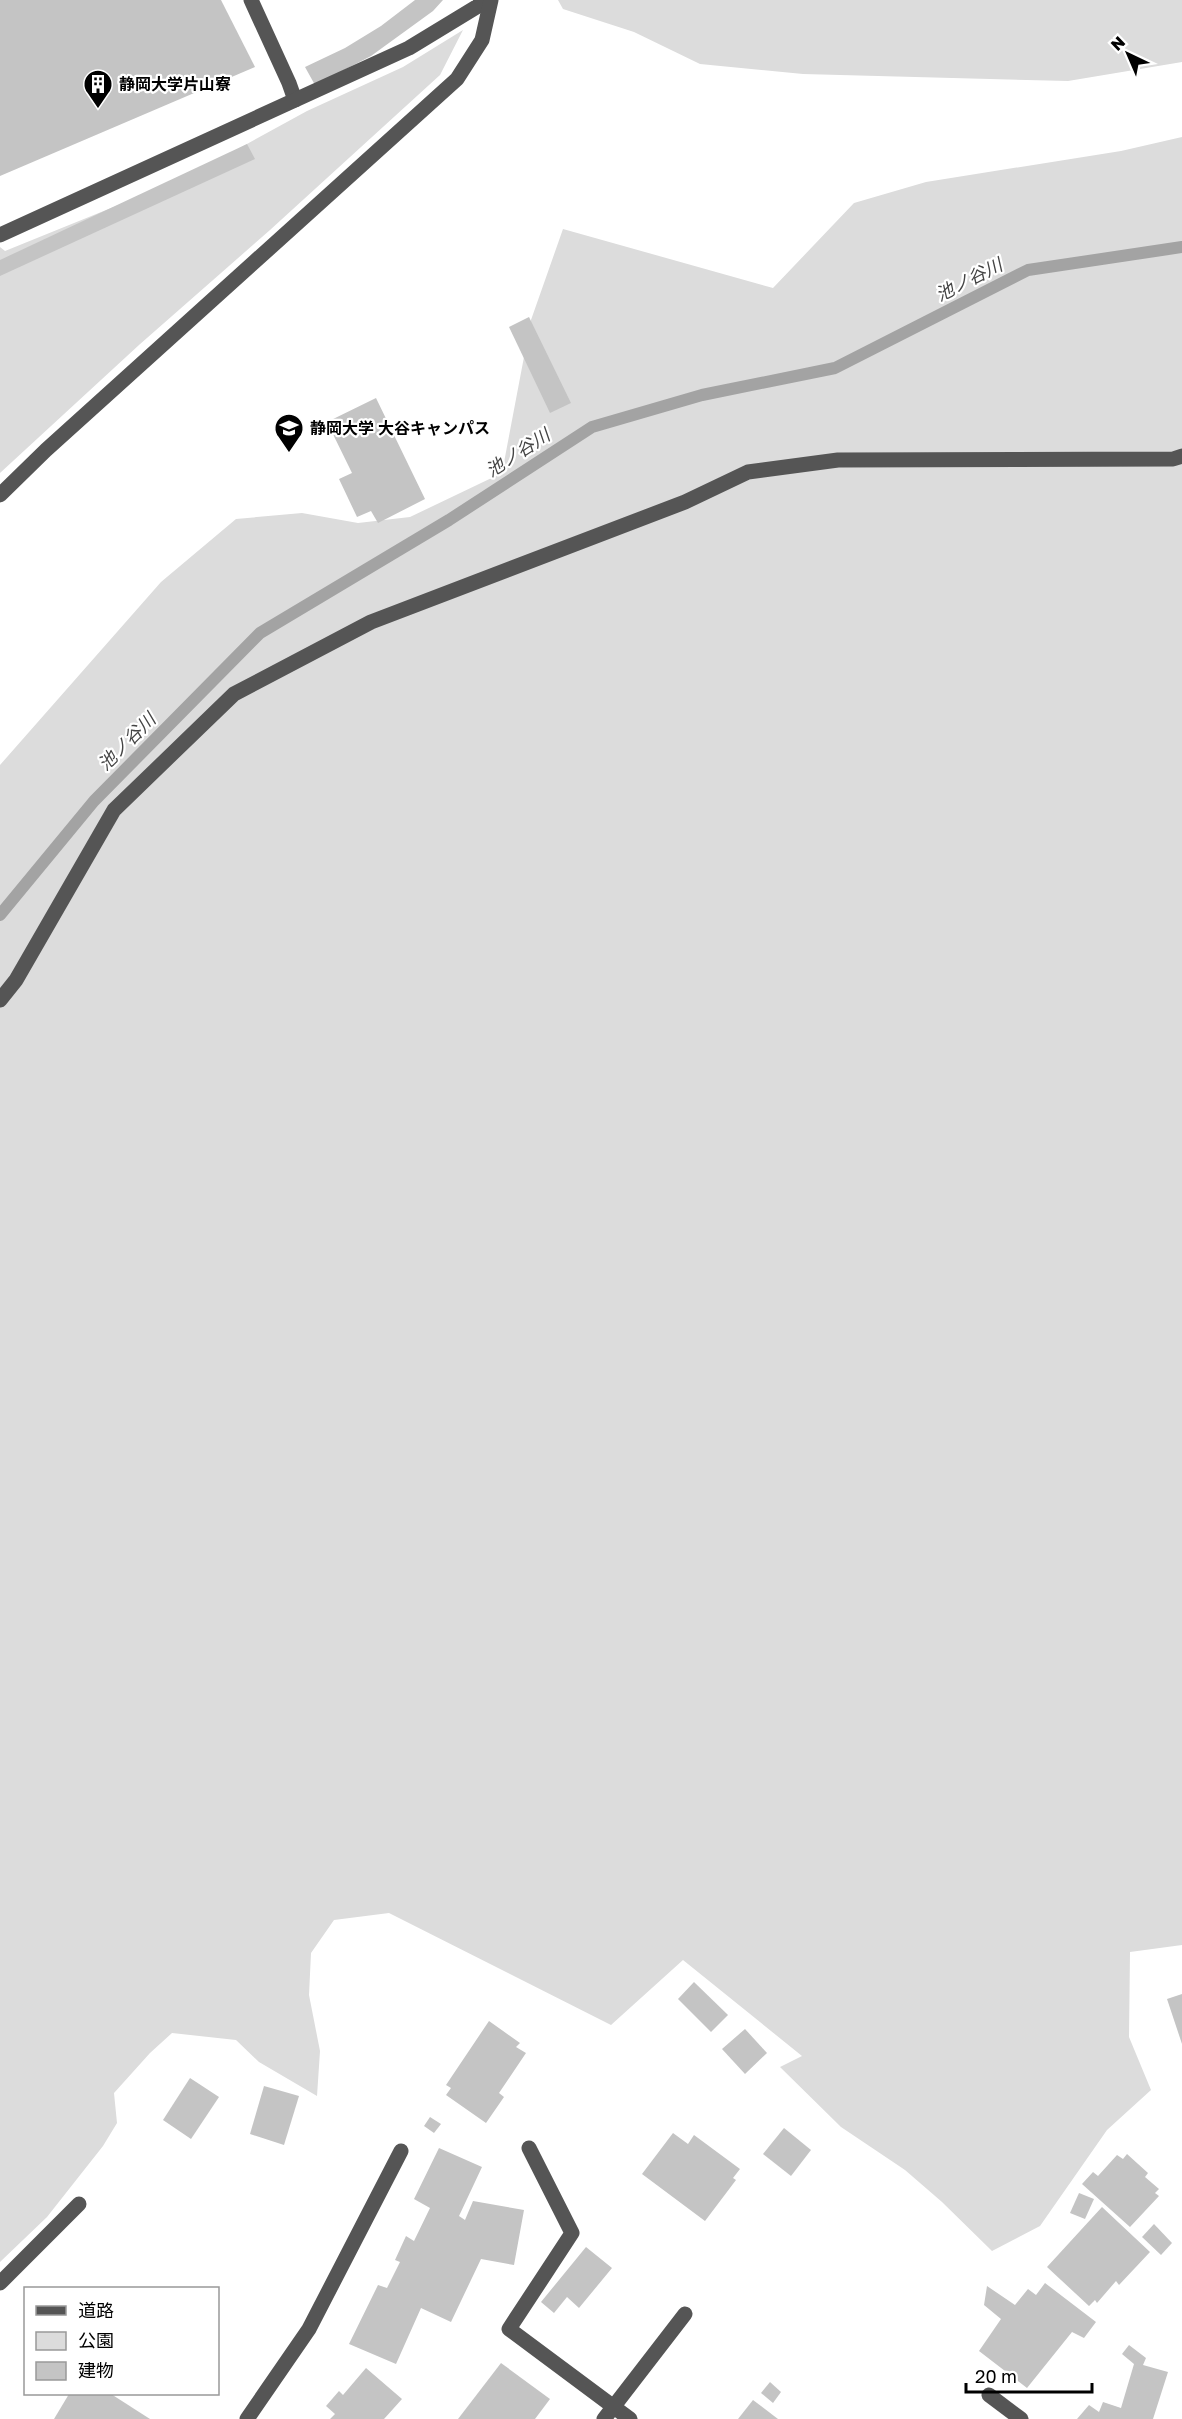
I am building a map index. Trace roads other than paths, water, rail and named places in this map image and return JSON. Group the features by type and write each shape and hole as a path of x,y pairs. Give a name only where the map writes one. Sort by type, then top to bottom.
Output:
{"street":[{"path":"251,0 295,100"},
{"path":"0,235 409,48 478,6 483,0"},
{"path":"0,495 46,450 457,79 482,40 492,0"},
{"path":"0,1000 16,980 114,810 234,694 371,622 685,502 748,472 838,460 1173,459 1182,456"},
{"path":"529,2148 572,2233 509,2329 609,2413 630,2419"},
{"path":"247,2419 309,2329 401,2151"},
{"path":"0,2283 79,2204"},
{"path":"609,2413 685,2314"},
{"path":"989,2395 1021,2419"}],"waterway":[{"name":"池ノ谷川","path":"0,915 94,801 260,633 449,520 592,427 702,395 835,368 1028,270 1182,247"}],"place":[{"name":"静岡大学片山寮","path":"98,110"},
{"name":"静岡大学 大谷キャンパス","path":"289,454"}]}
